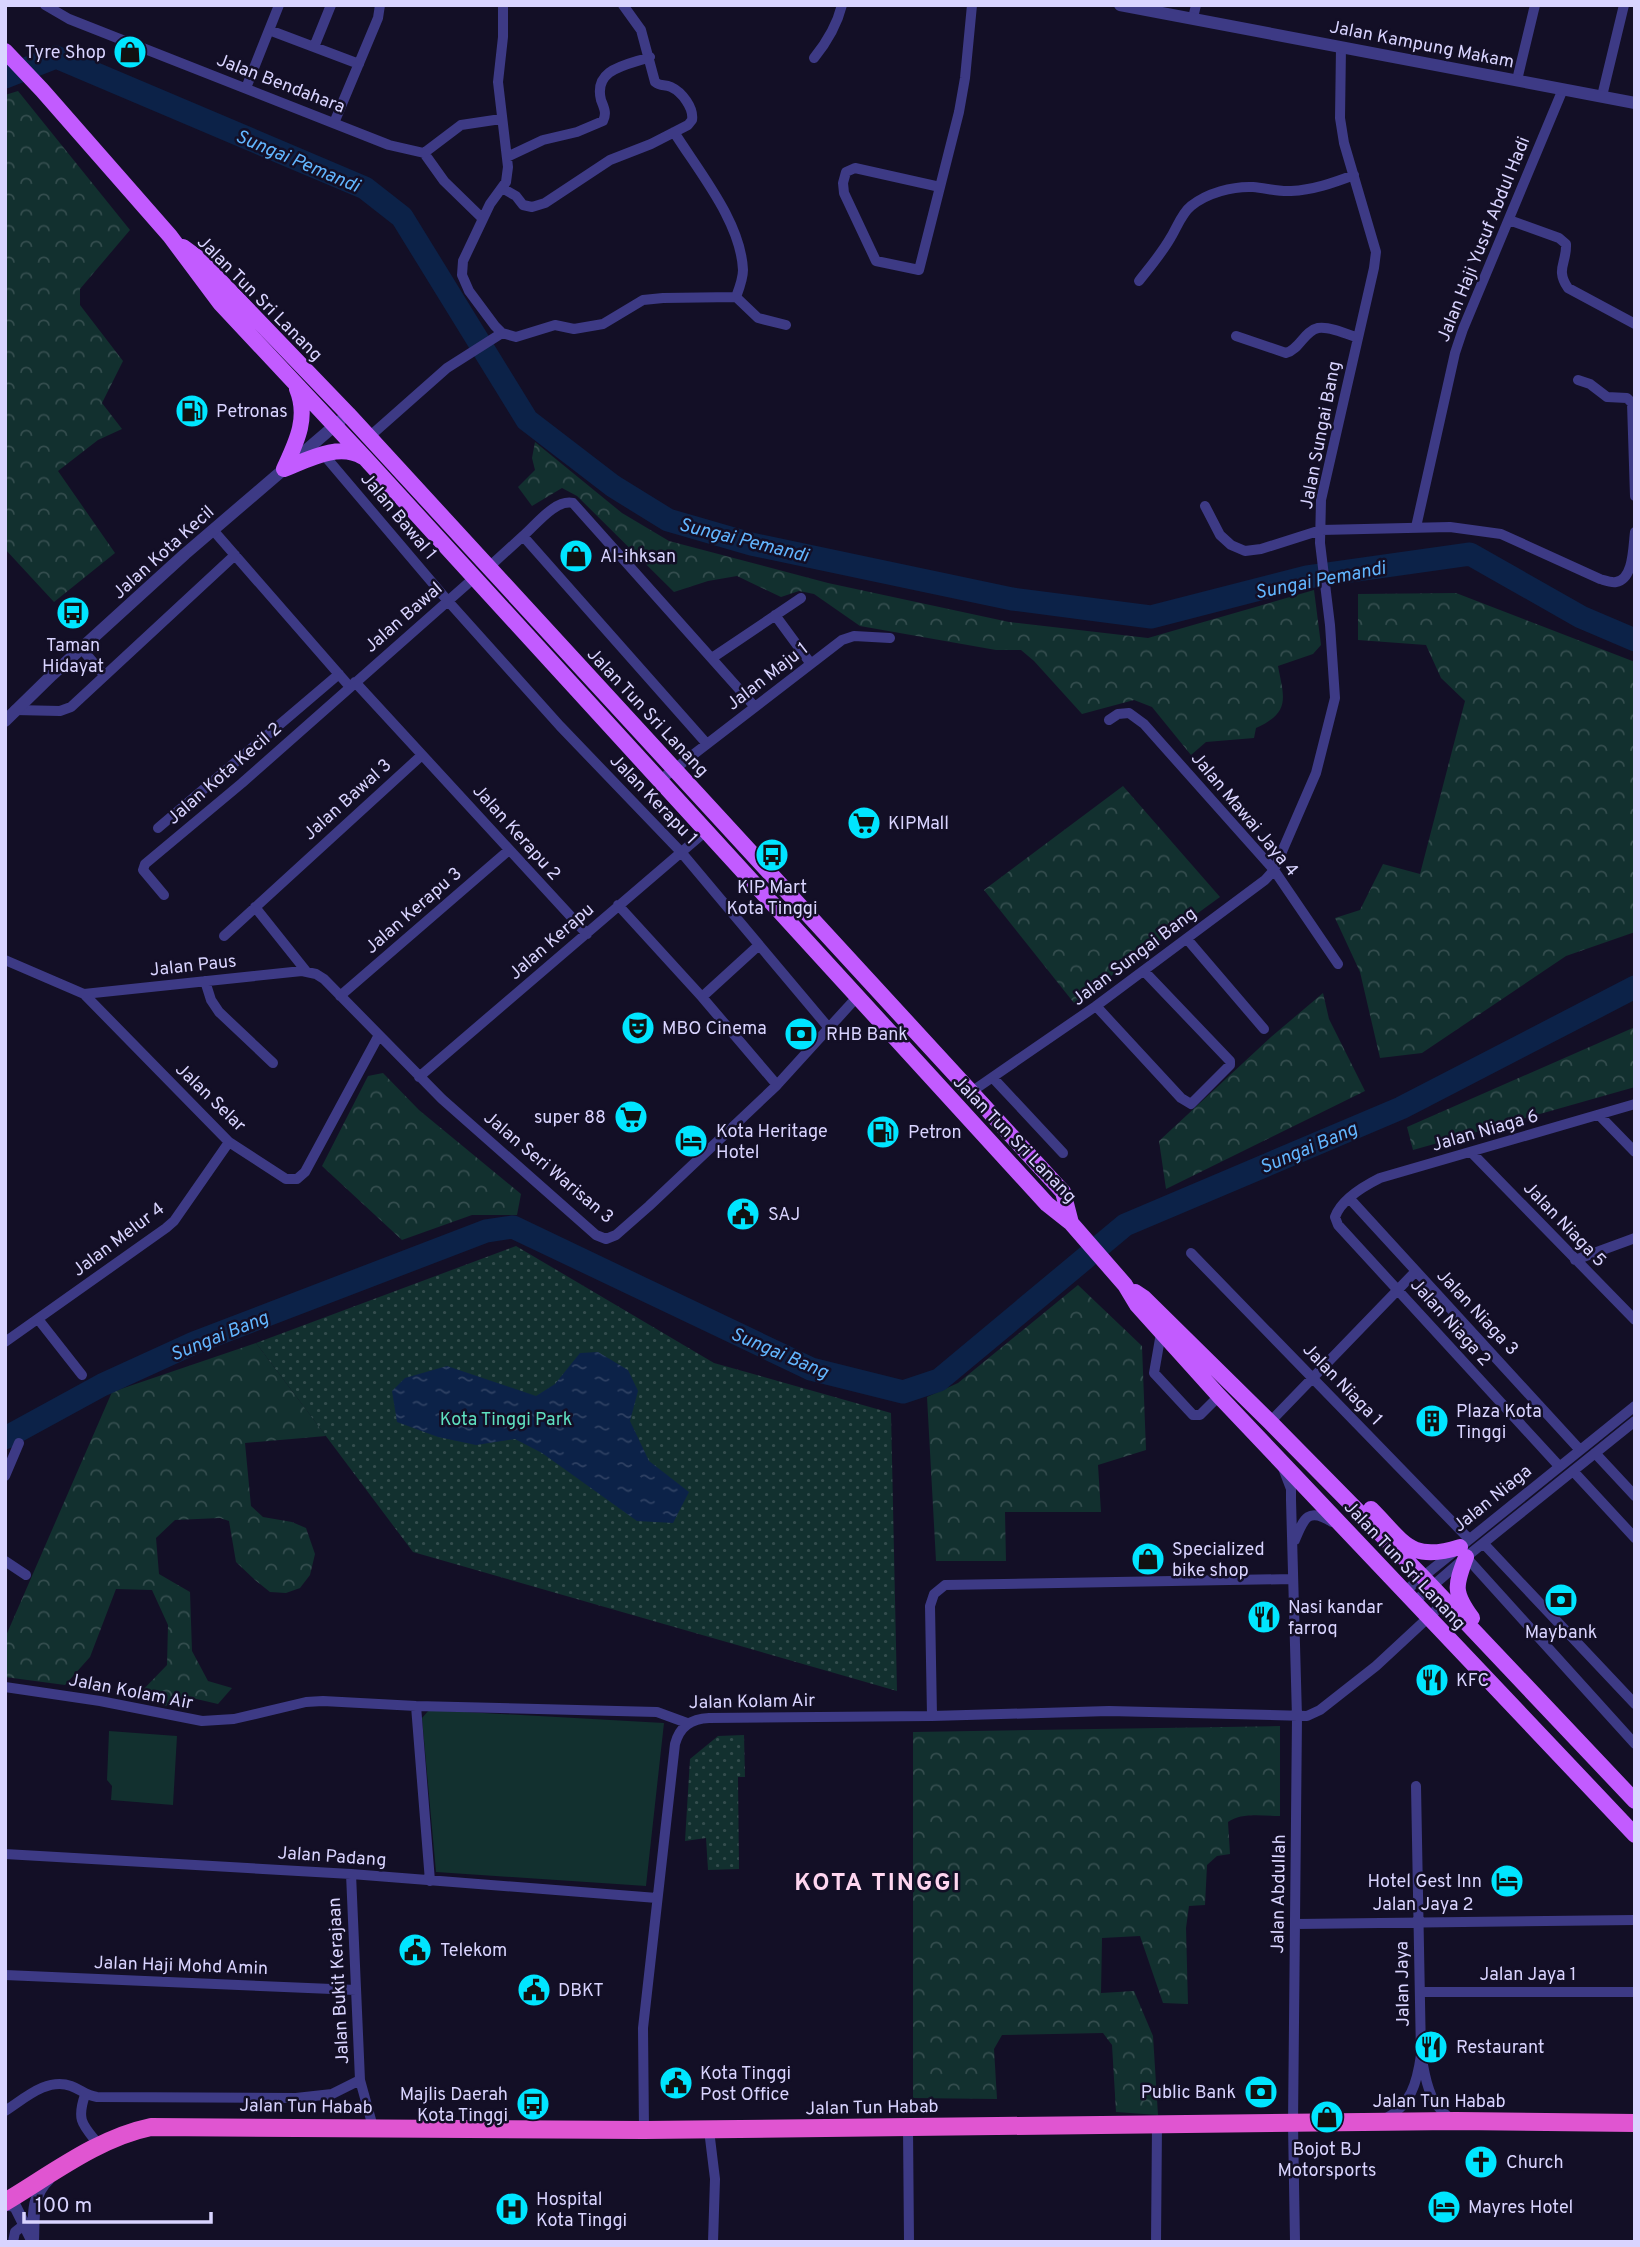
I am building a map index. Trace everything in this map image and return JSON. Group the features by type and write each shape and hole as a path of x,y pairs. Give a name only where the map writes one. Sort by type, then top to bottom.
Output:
{"highway":[{"name":"Jalan Tun Habab","path":"5,2203 99,2145 129,2132 151,2127 709,2130 1456,2121 1634,2123"}],"main road":[{"path":"6,53 43,90 170,236"},
{"name":"Jalan Tun Sri Lanang","path":"170,236 220,303 335,425 1047,1204 1071,1223 1125,1284 1144,1298 1327,1479 1635,1801"},
{"name":"Jalan Tun Sri Lanang","path":"170,236 198,258 348,414 1063,1192 1071,1223"},
{"path":"284,469 298,439 303,415 302,400 295,382"},
{"path":"284,469 324,454 354,452 365,458"},
{"name":"Jalan Tun Sri Lanang","path":"1125,1284 1136,1305 1219,1396 1428,1618 1632,1827"},
{"path":"1327,1479 1347,1486 1416,1551 1431,1554 1465,1548 1458,1579 1458,1597 1494,1653"}],"street":[{"name":"Jalan Bendahara","path":"45,5 69,19 389,145 424,153"},
{"path":"246,88 279,5"},
{"path":"314,47 331,5"},
{"path":"334,123 378,18 380,5"},
{"path":"498,336 469,291 462,275 463,261 483,219 506,182 508,167 498,82 503,5"},
{"path":"502,188 516,196 523,205 532,207 545,203 610,160 674,132 692,120 692,109 673,88 660,86 655,82 641,30 624,5"},
{"path":"814,58 825,45 842,5"},
{"path":"940,187 855,168 846,172 844,193 876,261 919,270 940,187 961,100 972,5"},
{"name":"Jalan Kampung Makam","path":"1121,5 1194,12 1341,47 1635,103"},
{"path":"1517,80 1535,5"},
{"path":"1602,96 1624,5"},
{"path":"269,30 359,64"},
{"name":"Jalan Sungai Bang","path":"971,1093 1096,1006 1265,880 1274,870 1316,773 1335,698 1321,542 1321,500 1376,252 1344,143 1340,118 1341,47"},
{"path":"507,157 542,140 577,132 603,121 606,115 600,92 604,77 612,69 650,57"},
{"name":"Jalan Haji Yusuf Abdul Hadi","path":"1416,527 1455,353 1463,329 1563,89"},
{"path":"483,219 444,181 424,153 461,125 501,119"},
{"path":"674,132 726,214 740,251 743,273 736,297"},
{"path":"1139,281 1184,215 1199,201 1236,188 1304,190 1333,184 1354,175"},
{"path":"1509,220 1559,238 1566,244 1561,269 1562,279 1568,288 1635,324"},
{"path":"369,437 447,368 498,336 516,337 555,326 575,329 603,324 643,300 663,298 736,297 758,318 786,325"},
{"path":"1236,336 1286,352 1294,350 1316,329 1324,328 1358,338"},
{"path":"1578,380 1590,384 1607,397 1633,401 1635,496"},
{"name":"Jalan Kota Kecil","path":"5,721 81,648 348,414"},
{"name":"Jalan Bawal 1","path":"324,454 447,600"},
{"path":"489,567 558,505 573,503 755,707"},
{"path":"1205,506 1220,535 1231,545 1245,551 1261,549 1321,530 1450,527 1501,534 1600,579 1615,583 1624,579 1629,570 1635,532"},
{"path":"213,530 339,674 353,684 422,755"},
{"path":"523,536 707,744"},
{"path":"15,710 60,711 71,707 234,555"},
{"name":"Jalan Bawal","path":"353,684 474,578"},
{"path":"712,658 801,598"},
{"name":"Jalan Kerapu 1","path":"447,600 560,726 681,852 828,1027"},
{"path":"775,615 811,664"},
{"name":"Jalan Maju 1","path":"659,780 850,637 890,638"},
{"path":"81,648 104,675"},
{"path":"159,828 339,674"},
{"name":"Jalan Kota Kecil 2","path":"164,895 143,870 143,866 242,783 353,684"},
{"name":"Jalan Mawai Jaya 4","path":"1108,720 1118,714 1129,713 1144,724 1274,870 1338,964"},
{"name":"Jalan Kerapu 2","path":"422,755 586,934"},
{"name":"Jalan Bawal 3","path":"224,936 422,755"},
{"name":"Jalan Kerapu","path":"419,1077 706,831"},
{"name":"Jalan Kerapu 3","path":"340,996 509,850"},
{"path":"618,905 777,1084"},
{"name":"Jalan Seri Warisan 3","path":"255,907 306,971 320,976 419,1077 596,1235 606,1239 616,1235 649,1206 777,1084 857,997"},
{"path":"1187,939 1265,1029"},
{"path":"702,997 759,945"},
{"name":"Jalan Selar","path":"5,960 84,994 229,1142 281,1177 292,1180 302,1176 379,1035"},
{"name":"Jalan Paus","path":"84,994 306,971"},
{"path":"1096,1006 1181,1098 1191,1104 1230,1063 1144,971"},
{"path":"205,981 211,1000 219,1012 273,1063"},
{"path":"993,1078 1063,1153"},
{"name":"Jalan Niaga 6","path":"1350,1199 1366,1185 1380,1178 1635,1104"},
{"path":"1599,1115 1635,1152"},
{"name":"Jalan Melur 4","path":"5,1342 174,1221 229,1142"},
{"name":"Jalan Niaga 5","path":"1472,1153 1635,1320"},
{"name":"Jalan Niaga 3","path":"1350,1199 1580,1450"},
{"name":"Jalan Niaga 2","path":"1350,1199 1336,1213 1336,1221 1559,1466"},
{"path":"1575,1260 1635,1238"},
{"name":"Jalan Niaga 1","path":"1191,1253 1313,1377 1635,1744"},
{"path":"1270,1422 1416,1271"},
{"path":"38,1318 82,1375"},
{"path":"1161,1333 1154,1366 1156,1375 1193,1415 1200,1415 1219,1396"},
{"name":"Jalan Niaga","path":"1409,1597 1559,1466 1635,1406"},
{"name":"Jalan Niaga","path":"1465,1548 1484,1544 1635,1422"},
{"path":"5,1476 19,1443"},
{"path":"1595,1453 1635,1496"},
{"name":"Jalan Abdullah","path":"1277,1457 1291,1489 1297,1717 1293,2123 1295,2242"},
{"path":"1573,1471 1635,1538"},
{"name":"Jalan Abdullah","path":"1292,1548 1303,1521 1313,1515 1321,1515 1348,1534"},
{"path":"1484,1544 1635,1704"},
{"path":"5,1561 26,1575"},
{"path":"932,1716 930,1606 934,1594 944,1585 1292,1579"},
{"name":"Jalan Kolam Air","path":"5,1687 100,1701 202,1721 234,1719 323,1700 415,1706 657,1712 687,1723 709,1718 1109,1711 1297,1717 1320,1710 1376,1666 1446,1602"},
{"path":"415,1706 430,1881"},
{"path":"644,2130 643,2028 675,1744 678,1734 687,1723"},
{"name":"Jalan Jaya","path":"1379,2122 1394,2114 1412,2093 1417,2082 1421,2055 1416,1786"},
{"name":"Jalan Padang","path":"5,1854 351,1874 657,1898"},
{"name":"Jalan Bukit Kerajaan","path":"351,1874 360,2080 373,2127"},
{"name":"Jalan Jaya 2","path":"1296,1924 1635,1920"},
{"name":"Jalan Haji Mohd Amin","path":"5,1975 356,1990"},
{"name":"Jalan Jaya 1","path":"1421,1992 1635,1992"},
{"name":"Jalan Jaya","path":"1421,2055 1429,2093 1444,2114 1456,2121"},
{"path":"5,2111 42,2087 58,2084 72,2086 85,2095 97,2097 296,2098 332,2094 360,2080"},
{"path":"85,2095 80,2109 81,2123 99,2145"},
{"path":"1156,2242 1157,2125"},
{"path":"908,2128 909,2242"},
{"path":"709,2130 715,2179 713,2242"},
{"path":"32,2242 36,2199 41,2187 59,2170"},
{"path":"5,2203 15,2206 32,2242"},
{"path":"13,2242 15,2232 25,2224"}],"green space":[{"path":"18,91 130,230 80,289 80,305 123,361 102,403 122,429 98,440 58,471 115,553 54,602 5,549 5,95"},
{"path":"535,442 622,513 669,541 828,583 1009,622 1148,638 1314,590 1321,645 1313,654 1278,666 1283,695 1280,710 1256,728 1254,738 1206,742 1191,755 1152,707 1134,700 1082,714 1021,650 996,650 860,626 814,594 799,591 781,597 737,576 708,581 674,592 577,496 562,488 532,506 518,487 535,470 532,458"},
{"path":"1456,593 1635,662 1635,932 1566,956 1422,1053 1380,1058 1360,972 1335,918 1360,910 1383,864 1420,874 1465,701 1441,678 1426,645 1358,640 1358,594"},
{"path":"1123,786 1220,897 1074,1003 984,890"},
{"path":"1323,993 1329,1019 1365,1091 1166,1189 1159,1141 1271,1037"},
{"path":"1635,1027 1635,1087 1413,1150 1407,1127"},
{"path":"383,1073 419,1110 521,1194 517,1215 472,1215 402,1240 322,1166 368,1076"},
{"name":"Kota Tinggi Park","path":"516,1246 714,1363 891,1413 897,1691 413,1552 256,1343"},
{"path":"1078,1285 1142,1346 1146,1450 1098,1465 1101,1512 1005,1512 1006,1561 936,1561 927,1397 958,1383"},
{"path":"256,1343 326,1436 245,1443 251,1506 263,1517 292,1522 306,1528 315,1554 310,1575 300,1588 286,1593 270,1592 236,1562 229,1521 220,1518 175,1520 156,1538 159,1574 190,1592 192,1651 208,1681 232,1688 218,1704 192,1698 165,1706 139,1694 167,1665 168,1625 152,1590 116,1589 90,1657 65,1685 5,1677 5,1638 112,1392"},
{"path":"429,1710 664,1723 646,1886 436,1872 422,1718"},
{"path":"1280,1726 1280,1816 1246,1816 1228,1822 1230,1854 1217,1856 1207,1865 1205,1905 1189,1906 1186,1928 1188,2004 1163,2003 1140,1936 1102,1938 1101,1993 1134,1991 1153,2036 1158,2115 1116,2112 1112,2045 1103,2033 1002,2035 994,2049 997,2099 913,2098 913,1732"},
{"path":"109,1731 177,1736 173,1805 111,1800 112,1786 107,1780"},
{"path":"744,1735 745,1777 738,1777 739,1869 708,1870 706,1838 685,1841 690,1759 718,1736"}],"water":[{"path":"598,1352 628,1370 638,1391 630,1421 649,1461 689,1492 673,1523 637,1521 542,1453 515,1439 476,1445 438,1437 397,1422 392,1391 405,1378 447,1366 536,1396 555,1384 580,1353"}],"waterway":[{"name":"Sungai Pemandi","path":"5,77 56,57 365,188 402,217 527,420 613,486 668,520 751,544 1012,599 1151,617 1307,577 1470,554 1581,617 1635,640"},
{"name":"Sungai Bang","path":"5,1438 102,1385 194,1343 486,1231 513,1227 811,1369 903,1392 939,1380 1125,1225 1401,1108 1635,987"}],"place":[{"name":"Tyre Shop","path":"130,52"},
{"name":"Petronas","path":"192,411"},
{"name":"Al-ihksan","path":"576,556"},
{"name":"Taman Hidayat","path":"73,613"},
{"name":"KIPMall","path":"864,823"},
{"name":"KIP Mart Kota Tinggi","path":"772,855"},
{"name":"MBO Cinema","path":"638,1028"},
{"name":"RHB Bank","path":"801,1034"},
{"name":"super 88","path":"631,1117"},
{"name":"Petron","path":"883,1132"},
{"name":"Kota Heritage Hotel","path":"691,1141"},
{"name":"SAJ","path":"743,1214"},
{"name":"Plaza Kota Tinggi","path":"1432,1421"},
{"name":"Specialized bike shop","path":"1148,1559"},
{"name":"Maybank","path":"1561,1600"},
{"name":"Nasi kandar farroq","path":"1264,1617"},
{"name":"KFC","path":"1432,1680"},
{"name":"Hotel Gest Inn","path":"1507,1881"},
{"name":"Telekom","path":"415,1950"},
{"name":"DBKT","path":"534,1990"},
{"name":"Restaurant","path":"1431,2047"},
{"name":"Kota Tinggi Post Office","path":"676,2083"},
{"name":"Public Bank","path":"1261,2092"},
{"name":"Majlis Daerah Kota Tinggi","path":"533,2104"},
{"name":"Bojot BJ Motorsports","path":"1327,2117"},
{"name":"Church","path":"1481,2162"},
{"name":"Mayres Hotel","path":"1444,2207"},
{"name":"Hospital Kota Tinggi","path":"512,2209"}],"district":[{"name":"KOTA TINGGI","path":"878,1882"}]}
